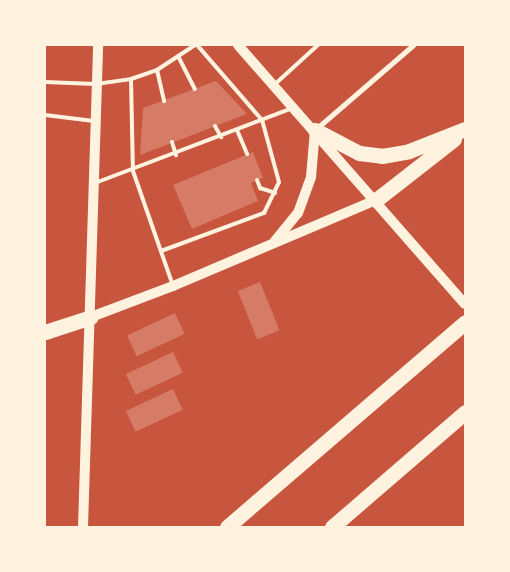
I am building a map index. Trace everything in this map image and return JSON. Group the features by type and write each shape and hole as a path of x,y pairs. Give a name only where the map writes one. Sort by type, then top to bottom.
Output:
{"highway":[{"path":"315,130 358,153 382,156 409,151 465,129"},
{"path":"376,200 465,129"},
{"path":"45,332 91,317"},
{"path":"227,527 465,322"},
{"path":"332,527 465,412"}],"main road":[{"path":"83,527 98,45"},
{"path":"238,45 315,130 465,304"},
{"path":"274,242 298,213 311,177 315,130"},
{"path":"91,317 173,286 376,200"}],"street":[{"path":"315,130 413,45"}],"lane":[{"path":"45,82 96,84 131,79 157,70 196,45 262,120 279,182 264,213 161,251"},
{"path":"274,85 318,45"},
{"path":"178,56 195,89"},
{"path":"157,70 164,101"},
{"path":"131,79 134,171 173,286"},
{"path":"95,183 176,155 294,107"},
{"path":"45,115 96,121"},
{"path":"215,126 220,137"},
{"path":"237,130 247,154"},
{"path":"172,142 176,155"},
{"path":"257,180 260,188 275,193"}],"building":[{"path":"216,81 247,114 140,155 143,108"},
{"path":"253,152 263,178 251,183 258,201 192,229 173,185"},
{"path":"260,282 279,330 257,339 238,291"},
{"path":"175,313 185,334 137,356 127,335"},
{"path":"173,352 183,373 136,395 126,374"},
{"path":"173,389 183,410 136,432 126,411"}]}
